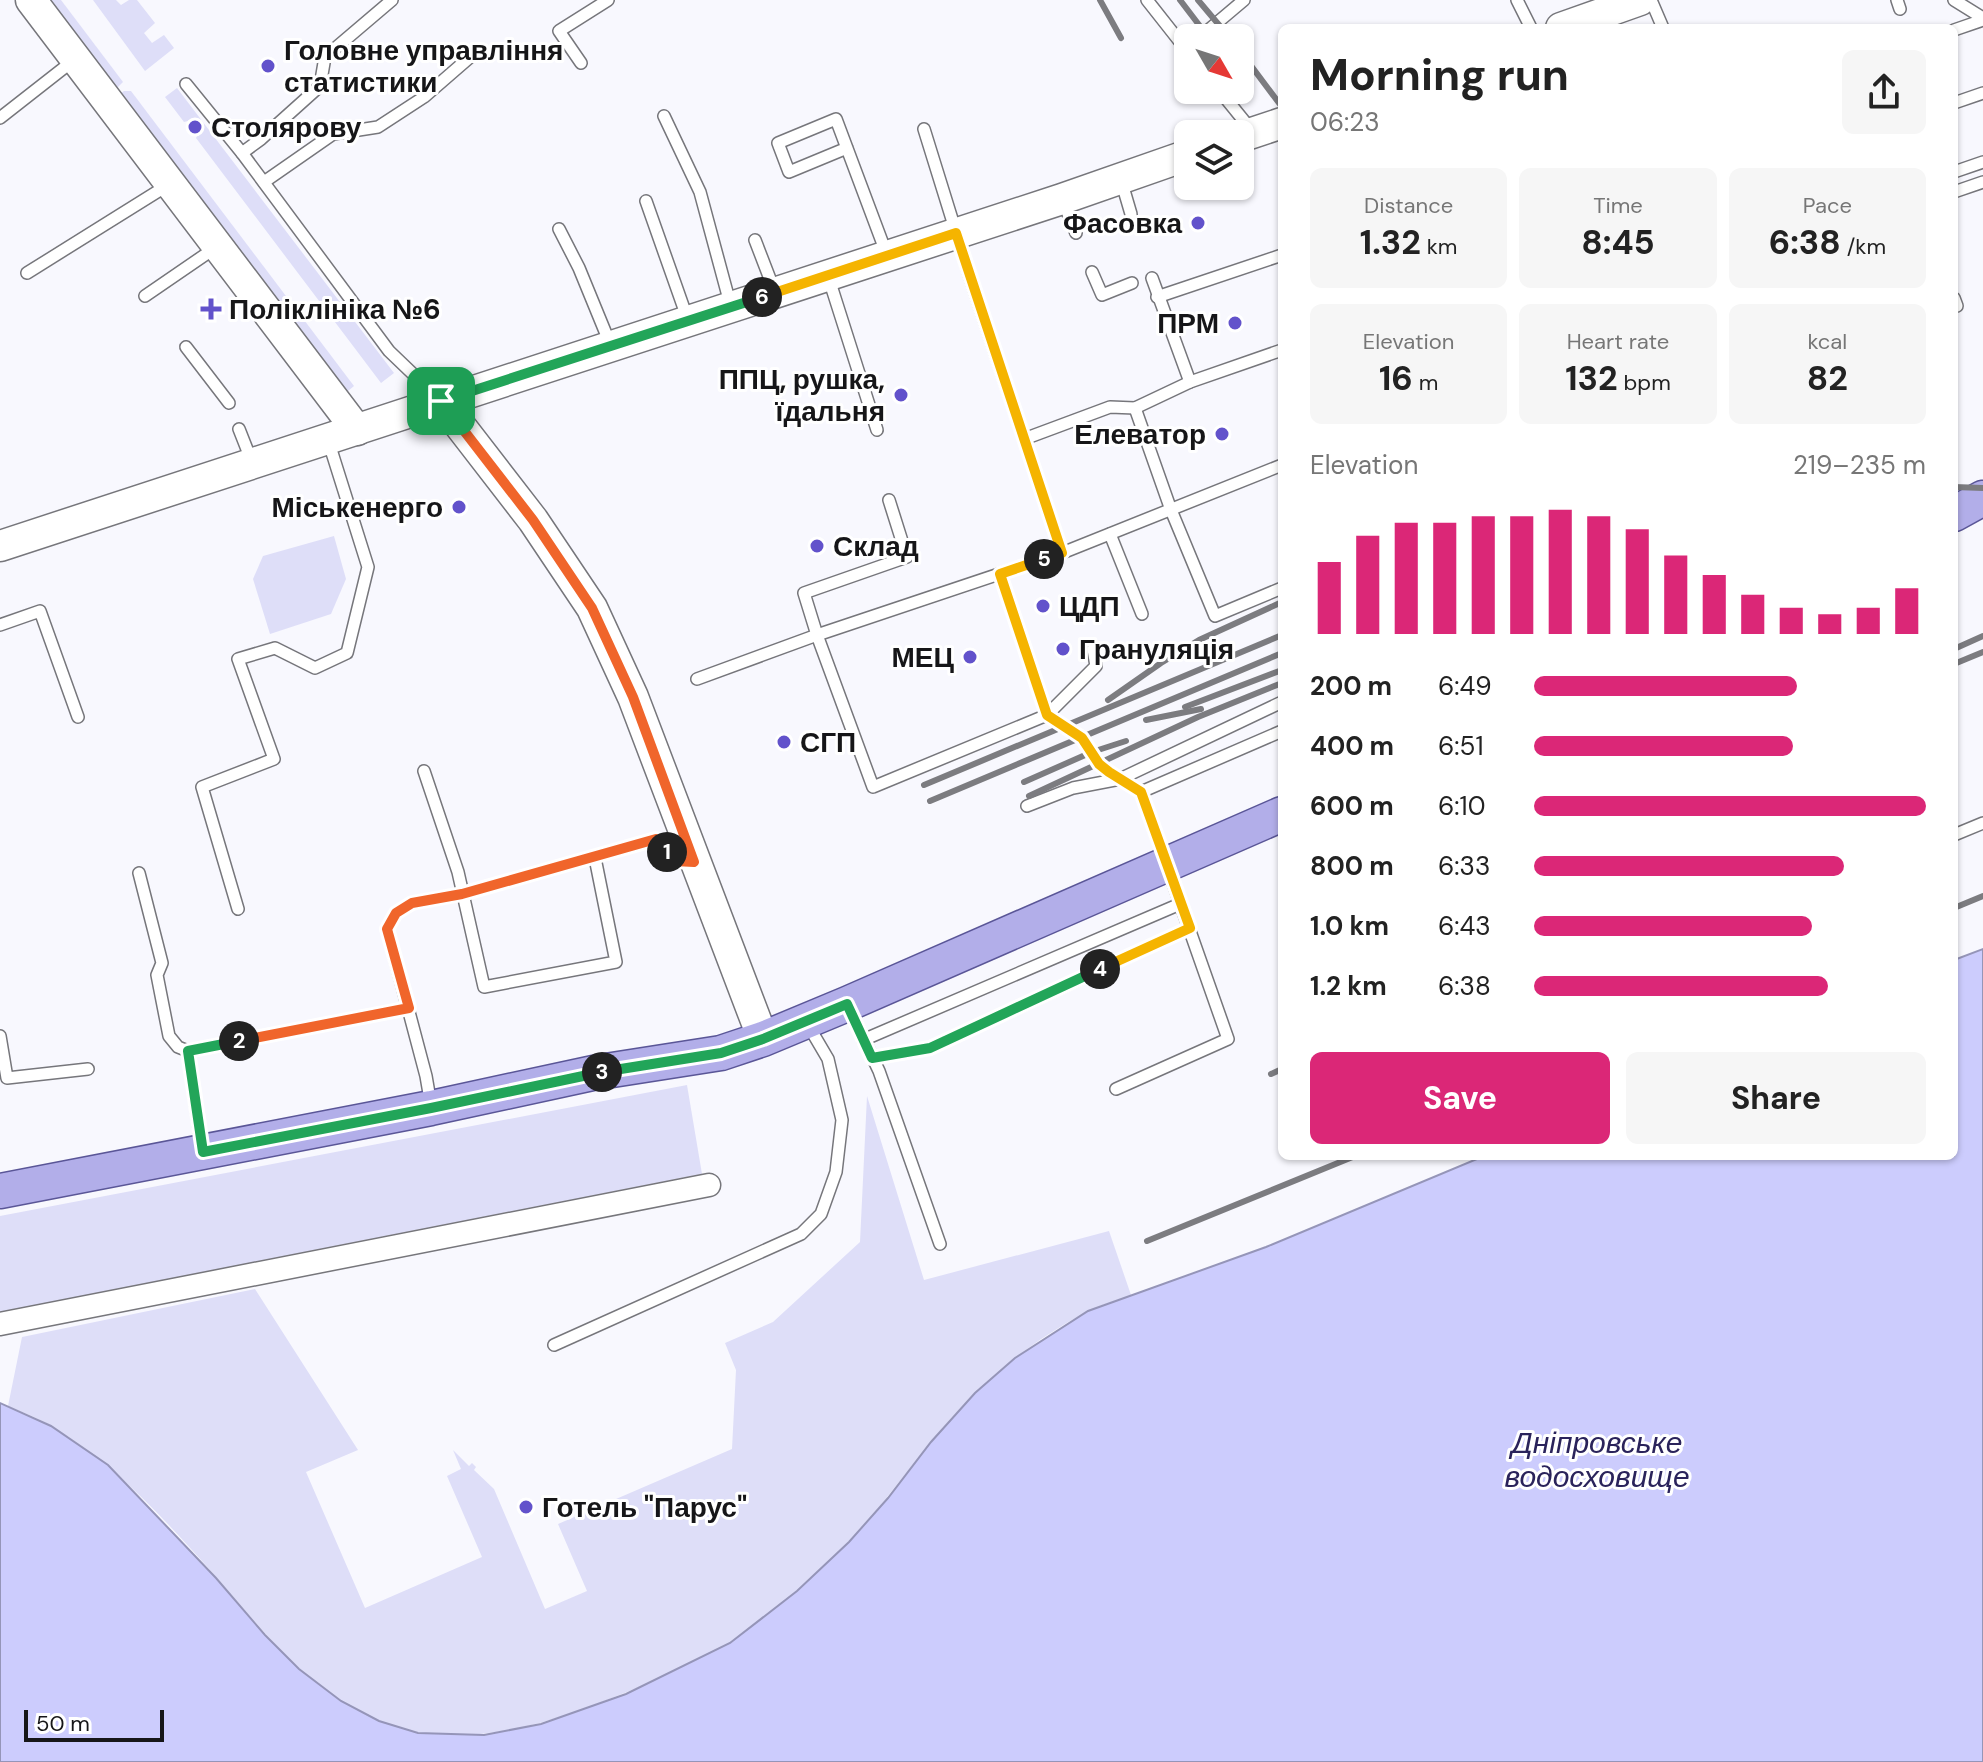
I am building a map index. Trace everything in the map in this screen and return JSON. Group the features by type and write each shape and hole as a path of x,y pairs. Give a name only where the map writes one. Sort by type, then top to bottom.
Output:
{"main road":[{"path":"31,0 357,430"},
{"path":"1572,24 1640,0"},
{"path":"1254,132 1278,124"},
{"path":"0,546 1174,160"},
{"path":"441,401 533,520 592,608 633,697 763,1039"},
{"path":"1958,513 1983,498"},
{"path":"1958,514 1983,510"},
{"path":"0,1191 431,1108 593,1073 721,1053 847,1004 1278,816"}],"street":[{"path":"0,1324 709,1185"}],"lane":[{"path":"242,153 320,86 325,57 392,0"},
{"path":"581,63 559,31 608,0"},
{"path":"1147,0 1174,34"},
{"path":"1216,24 1244,0"},
{"path":"1517,0 1529,24"},
{"path":"1651,0 1661,24"},
{"path":"1954,0 1983,19"},
{"path":"1958,28 1983,19"},
{"path":"264,182 333,134 378,127 424,97 477,51"},
{"path":"0,118 75,59"},
{"path":"186,84 242,153 389,351 441,401"},
{"path":"1958,102 1983,93"},
{"path":"664,116 700,192 731,307"},
{"path":"847,148 789,172 778,143 836,119 847,148 887,256"},
{"path":"924,129 1062,553"},
{"path":"1958,171 1983,162"},
{"path":"1120,178 1131,214"},
{"path":"1958,191 1983,182"},
{"path":"27,273 172,183"},
{"path":"1062,199 1076,233"},
{"path":"646,201 688,321"},
{"path":"559,229 579,268 611,346"},
{"path":"755,240 775,293"},
{"path":"145,296 219,246"},
{"path":"1157,297 1278,256"},
{"path":"1092,272 1102,295 1132,283"},
{"path":"828,276 877,430"},
{"path":"1152,278 1190,382"},
{"path":"186,347 229,403"},
{"path":"1024,439 1110,407 1135,408 1190,382 1278,351"},
{"path":"1135,408 1171,510 1215,616 1278,590"},
{"path":"239,429 253,465"},
{"path":"238,909 202,787 274,759 238,659 275,648 315,668 347,653 368,567 328,440"},
{"path":"697,679 817,635 1062,553 1278,467"},
{"path":"889,500 907,557 804,593 873,787 1047,715 1096,666 1093,649"},
{"path":"1110,534 1142,614"},
{"path":"1000,574 1047,715 1082,738 1099,764 1141,792 1228,1039 1116,1089"},
{"path":"0,625 40,611 78,717"},
{"path":"1027,806 1073,788 1120,779 1278,704"},
{"path":"1141,792 1278,733"},
{"path":"424,771 458,872 484,987 616,962 595,858"},
{"path":"1958,833 1983,823"},
{"path":"431,1108 426,1076 387,929 396,913 412,903 462,894 656,839 675,861 694,862"},
{"path":"139,873 162,963 157,975 169,1036 178,1047 188,1051 409,1008"},
{"path":"863,1040 1180,904"},
{"path":"872,1058 930,1048 1190,928"},
{"path":"847,1004 879,1071 940,1244"},
{"path":"554,1345 801,1234 821,1214 836,1172 842,1120 828,1059 806,1021"},
{"path":"0,1036 7,1078 88,1069"},
{"path":"188,1051 203,1152"}],"shaded area":[{"path":"45,0 61,0 123,82 114,91"},
{"path":"93,0 116,0 121,5 137,0 155,23 144,33 152,43 164,35 174,48 145,71"},
{"path":"177,88 394,373 381,383 196,138 202,127 196,119 184,122 165,97"},
{"path":"131,91 354,386 341,397 117,96"},
{"path":"334,536 346,579 331,614 270,634 253,579 263,556"},
{"path":"687,1085 702,1174 0,1312 0,1216"},
{"path":"867,1096 924,1280 1109,1231 1131,1295 1063,1325 1001,1370 946,1424 849,1541 748,1631 711,1654 587,1708 525,1727 451,1735 403,1729 355,1710 311,1679 291,1660 180,1537 120,1477 53,1427 8,1406 22,1337 255,1289 358,1450 306,1472 365,1608 482,1557 447,1476 461,1469 453,1450 469,1466 472,1463 476,1467 474,1470 494,1489 545,1609 587,1591 558,1524 732,1449 736,1370 725,1343 773,1322 860,1242"}],"water":[{"name":"Дніпровське водосховище","path":"1983,949 1983,1762 0,1762 0,1403 51,1426 108,1465 216,1578 265,1635 299,1669 341,1701 379,1721 418,1733 484,1735 541,1724 626,1694 730,1643 797,1591 849,1542 975,1393 1015,1358 1088,1311 1266,1247 1474,1160 1958,1160 1958,958"}],"railway":[{"path":"1100,0 1121,38"},
{"path":"1180,0 1198,24"},
{"path":"1198,0 1218,24"},
{"path":"1254,70 1278,102"},
{"path":"1958,487 1983,488"},
{"path":"1108,700 1199,640 1278,604"},
{"path":"1958,647 1983,636"},
{"path":"924,785 1278,637"},
{"path":"1958,662 1983,652"},
{"path":"930,801 1278,655"},
{"path":"1185,707 1278,672"},
{"path":"1029,796 1198,717 1278,685"},
{"path":"1146,720 1201,709"},
{"path":"1024,782 1092,752 1126,741"},
{"path":"1958,906 1983,896"},
{"path":"1271,1074 1278,1071"},
{"path":"1147,1241 1345,1160"}],"place":[{"name":"Головне управління статистики","path":"268,66"},
{"name":"Столярову","path":"195,127"},
{"name":"Фасовка","path":"1198,223"},
{"name":"Поліклініка №6","path":"211,309"},
{"name":"ПРМ","path":"1235,323"},
{"name":"ППЦ, рушка, їдальня","path":"901,395"},
{"name":"Елеватор","path":"1222,434"},
{"name":"Міськенерго","path":"459,507"},
{"name":"Склад","path":"817,546"},
{"name":"ЦДП","path":"1043,606"},
{"name":"Грануляція","path":"1063,649"},
{"name":"МЕЦ","path":"970,657"},
{"name":"СГП","path":"784,742"},
{"name":"Готель \"Парус\"","path":"526,1507"}],"route":[{"path":"956,233 1062,553 1000,574 1047,715 1082,738 1099,764 1141,792 1190,928 930,1048 872,1058 847,1004 721,1053 593,1073 203,1152 188,1051 409,1008 387,929 396,913 412,903 462,894 656,839 675,861 694,862 633,697 592,608 492,463 441,401 956,233"}]}
